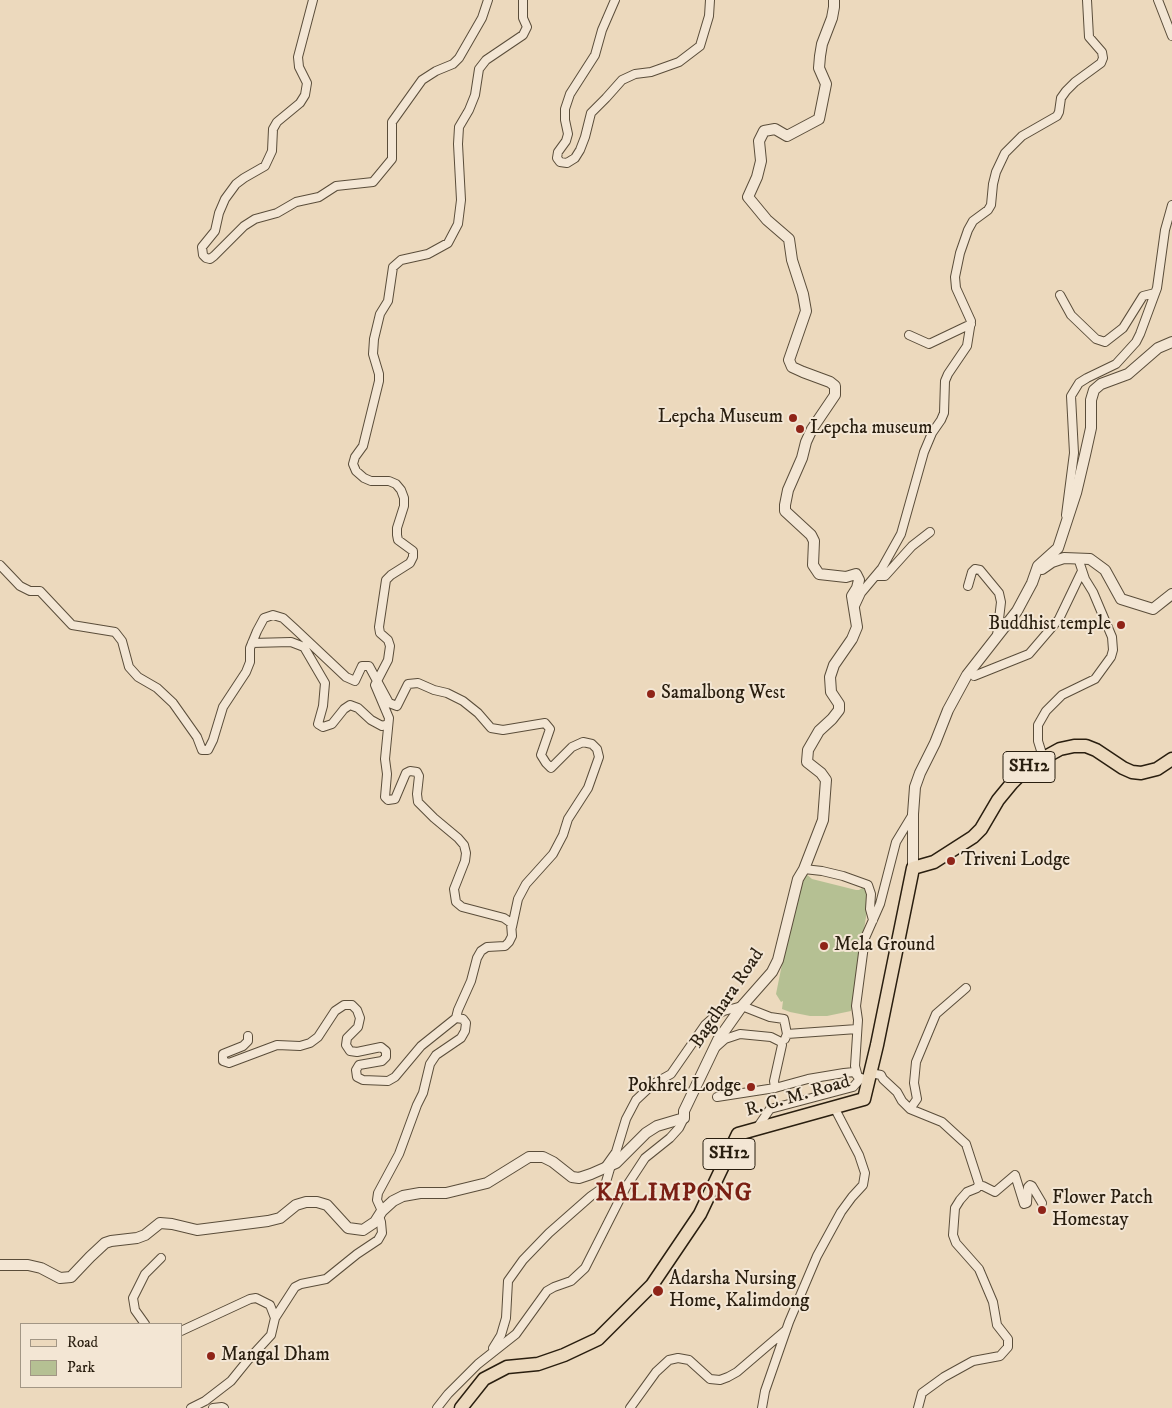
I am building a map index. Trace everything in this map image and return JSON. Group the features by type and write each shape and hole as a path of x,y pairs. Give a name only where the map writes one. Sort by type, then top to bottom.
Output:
{"main road":[{"name":"SH12","path":"913,868 934,862 973,837 1012,783 1029,766 1060,749 1086,746 1096,750 1123,768 1141,773 1157,769 1172,759"},
{"name":"R. C. M. Road","path":"461,1408 484,1379 507,1366 538,1364 564,1355 598,1339 652,1285 700,1214 738,1134 864,1099 864,1077 913,868"}],"street":[{"path":"314,0 298,57 299,67 307,83 305,95 300,103 277,122 273,129 272,151 265,166 236,184 224,199 215,232 202,247 202,256 206,258 210,259 214,256 244,226 255,220 277,213 296,202 319,197 336,186 373,182 392,159 392,122 422,80 436,71 453,64 459,58 482,18 488,0"},
{"path":"248,1036 248,1041 243,1046 223,1054 223,1061 230,1063 278,1045 300,1046 310,1043 318,1037 336,1011 344,1005 352,1005 358,1010 360,1018 358,1027 347,1038 346,1045 350,1051 357,1052 381,1047 386,1050 386,1057 382,1062 359,1065 356,1070 357,1077 363,1080 388,1081 395,1077 421,1046 456,1018 481,951 487,947 505,946 512,936 511,923 504,918 462,907 456,902 454,889 465,861 464,845 418,802 419,776 417,772 410,771 406,774 394,799 388,800 385,797 387,774 385,759 389,718 376,690 376,680 388,660 390,646 388,640 380,633 379,627 386,580 410,562 413,557 413,551 398,540 397,535 397,528 404,506 401,490 396,484 389,481 371,481 364,478 356,471 353,464 355,457 363,446 379,381 379,374 373,354 374,339 380,314 388,301 393,267 401,260 428,254 448,243 458,224 461,200 459,127 475,95 479,69 486,60 523,35 527,27 523,18 523,0"},
{"path":"615,0 602,30 595,55 570,94 565,108 568,134 566,141 558,152 557,158 560,162 567,163 575,158 585,137 591,112 622,80 635,74 651,72 680,62 700,46 709,16 710,0"},
{"path":"834,0 832,18 822,44 820,56 820,68 826,84 819,119 787,136 775,129 764,131 759,141 761,161 757,177 748,197 767,220 789,240 792,260 803,294 806,311 789,360 792,367 836,386 834,395 806,442 802,458 788,490 784,505 785,511 814,541 813,565 819,574 846,577 856,574 859,580 852,596 854,608"},
{"path":"854,608 861,593 876,576 903,527 924,452 932,433 944,413 945,381 967,346 971,324 969,314 956,288 955,277 957,263 968,230 973,221 988,210 994,178 1005,153 1022,136 1057,116 1061,98 1066,91 1101,63 1103,58 1102,52 1089,37 1087,0"},
{"path":"1158,0 1172,36"},
{"path":"1064,532 1074,452 1071,396 1079,383 1116,364 1136,342 1159,278 1165,230 1172,205"},
{"path":"1060,295 1071,314 1096,339 1105,342 1123,328 1143,296 1155,293"},
{"path":"910,335 929,344 971,324"},
{"path":"913,868 915,787 948,710 967,675 1017,611 1032,583 1038,566 1058,548 1076,493 1090,428 1091,400 1094,390 1101,384 1128,374 1158,348 1172,342"},
{"path":"876,576 885,576 912,546 930,532"},
{"path":"1034,576 1052,562 1064,558 1090,559 1105,570 1121,599 1153,609 1172,594"},
{"path":"1043,757 1038,741 1038,725 1046,711 1062,695 1095,679 1111,657 1113,650 1112,637 1093,592 1085,579 1078,558"},
{"path":"0,565 20,586 30,591 40,592 72,625 115,632 122,641 129,667 138,677 157,688 173,703 197,737 202,750 208,750 223,707 246,672 250,662 250,648 264,618 273,616 282,618 346,677 355,681 362,666 369,666 390,702 397,706 408,684 418,684 448,693 463,702 478,713 491,728 503,730 545,723 550,729 541,755 551,768 572,747 583,742 592,744 597,749 599,757 588,788 568,819 563,835 553,854 526,884 518,899 512,929"},
{"path":"968,586 972,572 975,569 980,570 999,593 1000,610 997,638"},
{"path":"974,676 1029,654 1059,618 1082,571"},
{"name":"Bagdhara Road","path":"684,1118 684,1111 718,1040 742,1006 772,972 778,960 798,879 804,870 823,820 826,780 821,773 807,762 808,750 819,731 832,719 838,710 839,704 831,692 830,677 834,665 852,640 857,627 854,608"},
{"path":"252,642 291,642 304,647 325,683 323,706 318,724 323,727 332,724 344,709 350,705 358,708 382,726 388,724"},
{"path":"864,1077 855,1066 856,1006 865,938 880,904 896,842 913,814"},
{"path":"804,870 822,871 868,885 871,894 870,909 873,920"},
{"path":"910,1109 917,1099 914,1083 916,1062 936,1014 966,988"},
{"path":"490,1353 498,1342 506,1318 508,1280 523,1260 549,1233 601,1189 606,1182 608,1167 616,1152 626,1120 636,1100 653,1084 671,1074 705,1025 724,1011 742,1006 770,1017 784,1019 787,1034 782,1045 774,1088"},
{"path":"191,1408 205,1401 231,1381 271,1335 275,1318 296,1287 300,1284 326,1279 378,1240 382,1233 381,1214 376,1200 378,1193 400,1154 423,1092 430,1064 436,1055 461,1038 465,1031 466,1023 462,1019 456,1018"},
{"path":"787,1034 857,1029"},
{"path":"711,1052 725,1039 740,1034 771,1037 781,1042 782,1045"},
{"path":"718,1097 774,1088 808,1079 844,1073 854,1072 864,1077 881,1075 910,1109 942,1122 966,1144 979,1184 978,1186"},
{"path":"756,1129 770,1109 853,1087 864,1077"},
{"path":"762,1408 765,1391 786,1330 817,1256 841,1212 863,1185 865,1173 859,1155 834,1107"},
{"path":"0,1264 28,1265 41,1268 60,1278 71,1277 105,1243 111,1240 145,1236 160,1223 197,1230 268,1221 280,1218 296,1205 306,1202 317,1202 327,1205 348,1228 363,1230 370,1226 393,1201 403,1196 420,1193 446,1193 487,1183 529,1157 543,1157 553,1162 572,1177 579,1178 608,1167 624,1156 646,1133 657,1126 684,1118"},
{"path":"436,1408 490,1353 516,1334 547,1291 571,1281 585,1268 626,1187 645,1158 670,1138 679,1128 684,1118"},
{"path":"918,1408 922,1393 944,1377 973,1361 1000,1356 1008,1347 1008,1339 996,1325 993,1302 979,1269 956,1243 952,1235 955,1208 967,1192 978,1186 983,1186 995,1192 1015,1174 1024,1204 1027,1203 1030,1185 1042,1203"},
{"path":"144,1323 135,1310 133,1298 145,1274 161,1258"},
{"path":"182,1331 256,1298 270,1304 275,1318"},
{"path":"630,1408 656,1372 669,1360 678,1358 688,1360 710,1379 720,1380 737,1372 786,1330"},
{"path":"213,1408 224,1408"}],"green space":[{"name":"Mela Ground","path":"805,873 812,879 856,890 864,887 869,898 851,1011 827,1016 810,1016 790,1012 782,1009 783,1001 781,1002 776,994 799,880"}],"place":[{"name":"Lepcha Museum","path":"793,418"},
{"name":"Lepcha museum","path":"800,429"},
{"name":"Buddhist temple","path":"1121,625"},
{"name":"Samalbong West","path":"651,694"},
{"name":"Triveni Lodge","path":"951,861"},
{"name":"Mela Ground","path":"824,946"},
{"name":"Pokhrel Lodge","path":"751,1087"},
{"name":"Flower Patch Homestay","path":"1042,1210"},
{"name":"Adarsha Nursing Home, Kalimdong","path":"658,1291"},
{"name":"Mangal Dham","path":"211,1356"}],"district":[{"name":"KALIMPONG","path":"674,1195"}]}
